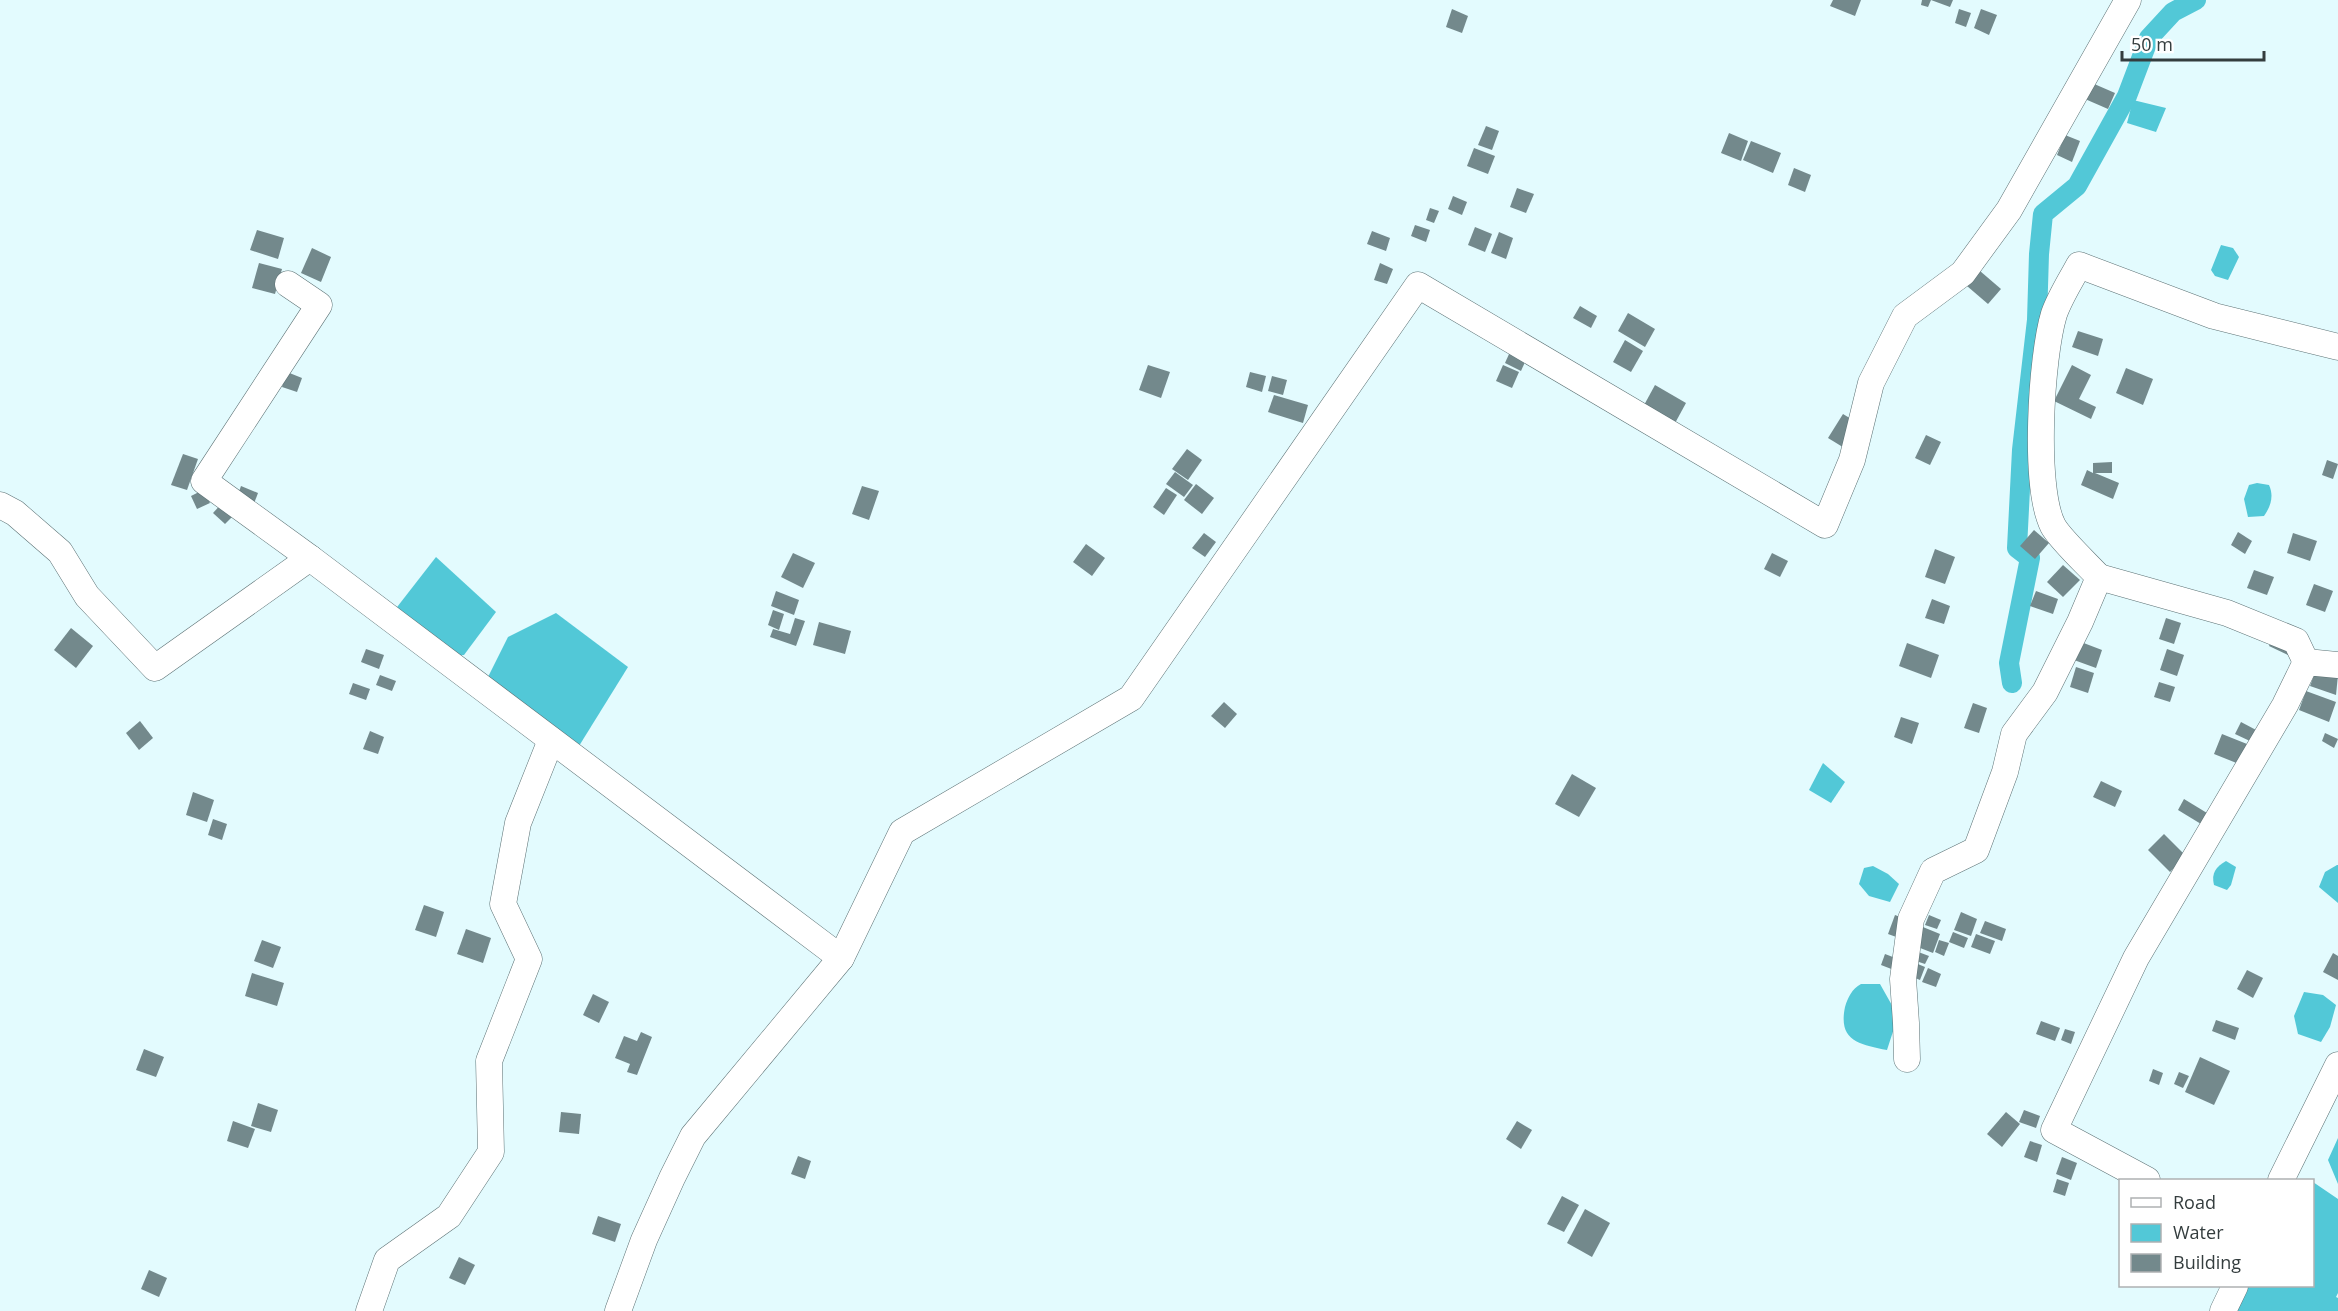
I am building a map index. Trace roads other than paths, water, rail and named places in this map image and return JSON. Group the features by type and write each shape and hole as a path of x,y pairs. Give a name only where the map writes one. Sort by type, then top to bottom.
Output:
{"street":[{"path":"618,1311 649,1230 693,1136 841,958 902,832 1131,698 1418,285 1825,525 1852,460 1871,383 1905,316 1963,273 2009,210 2128,0"},
{"path":"2306,662 2295,641 2228,613 2099,577 2053,526 2042,484 2041,418 2047,355 2055,313 2079,265 2214,316 2338,347"},
{"path":"288,284 319,305 204,481 310,558 841,958"},
{"path":"0,505 15,513 60,552 87,596 155,668 310,558"},
{"path":"1906,1059 1903,980 1911,919 1933,871 1976,850 2005,772 2014,734 2045,692 2080,622 2099,577"},
{"path":"2306,662 2338,665"},
{"path":"2145,1179 2054,1131 2136,958 2285,705 2306,662"},
{"path":"369,1311 387,1260 449,1216 491,1152 489,1061 529,959 503,904 518,823 551,740"},
{"path":"2281,1179 2338,1065"},
{"path":"2223,1311 2235,1287"}],"water":[{"path":"2133,100 2166,108 2156,132 2127,123"},
{"path":"2221,245 2233,248 2239,257 2228,280 2215,276 2211,270"},
{"path":"2257,483 2269,485 2271,501 2264,516 2248,517 2244,499 2249,485"},
{"path":"436,557 496,612 464,655 451,656 394,611"},
{"path":"556,613 628,667 579,746 486,681 508,637"},
{"path":"1823,763 1845,782 1831,803 1809,790"},
{"path":"2226,861 2236,867 2231,885 2227,890 2214,885 2213,881 2215,871"},
{"path":"2337,865 2338,903 2319,887 2325,872"},
{"path":"1873,866 1888,874 1899,884 1890,902 1869,896 1859,884 1864,868"},
{"path":"1861,984 1880,984 1898,1016 1887,1050 1860,1043 1848,1034 1845,1027 1846,1003 1853,991"},
{"path":"2304,992 2323,995 2336,1005 2330,1027 2321,1042 2298,1034 2294,1016"},
{"path":"2338,1138 2338,1184 2328,1160"},
{"path":"2314,1183 2338,1199 2338,1293 2336,1297 2338,1298 2338,1311 2233,1311 2243,1287 2314,1287"}],"waterway":[{"path":"2012,683 2009,663 2030,558 2017,548 2022,450 2037,320 2043,214 2077,186 2127,96 2149,38 2173,12 2196,0"}]}
